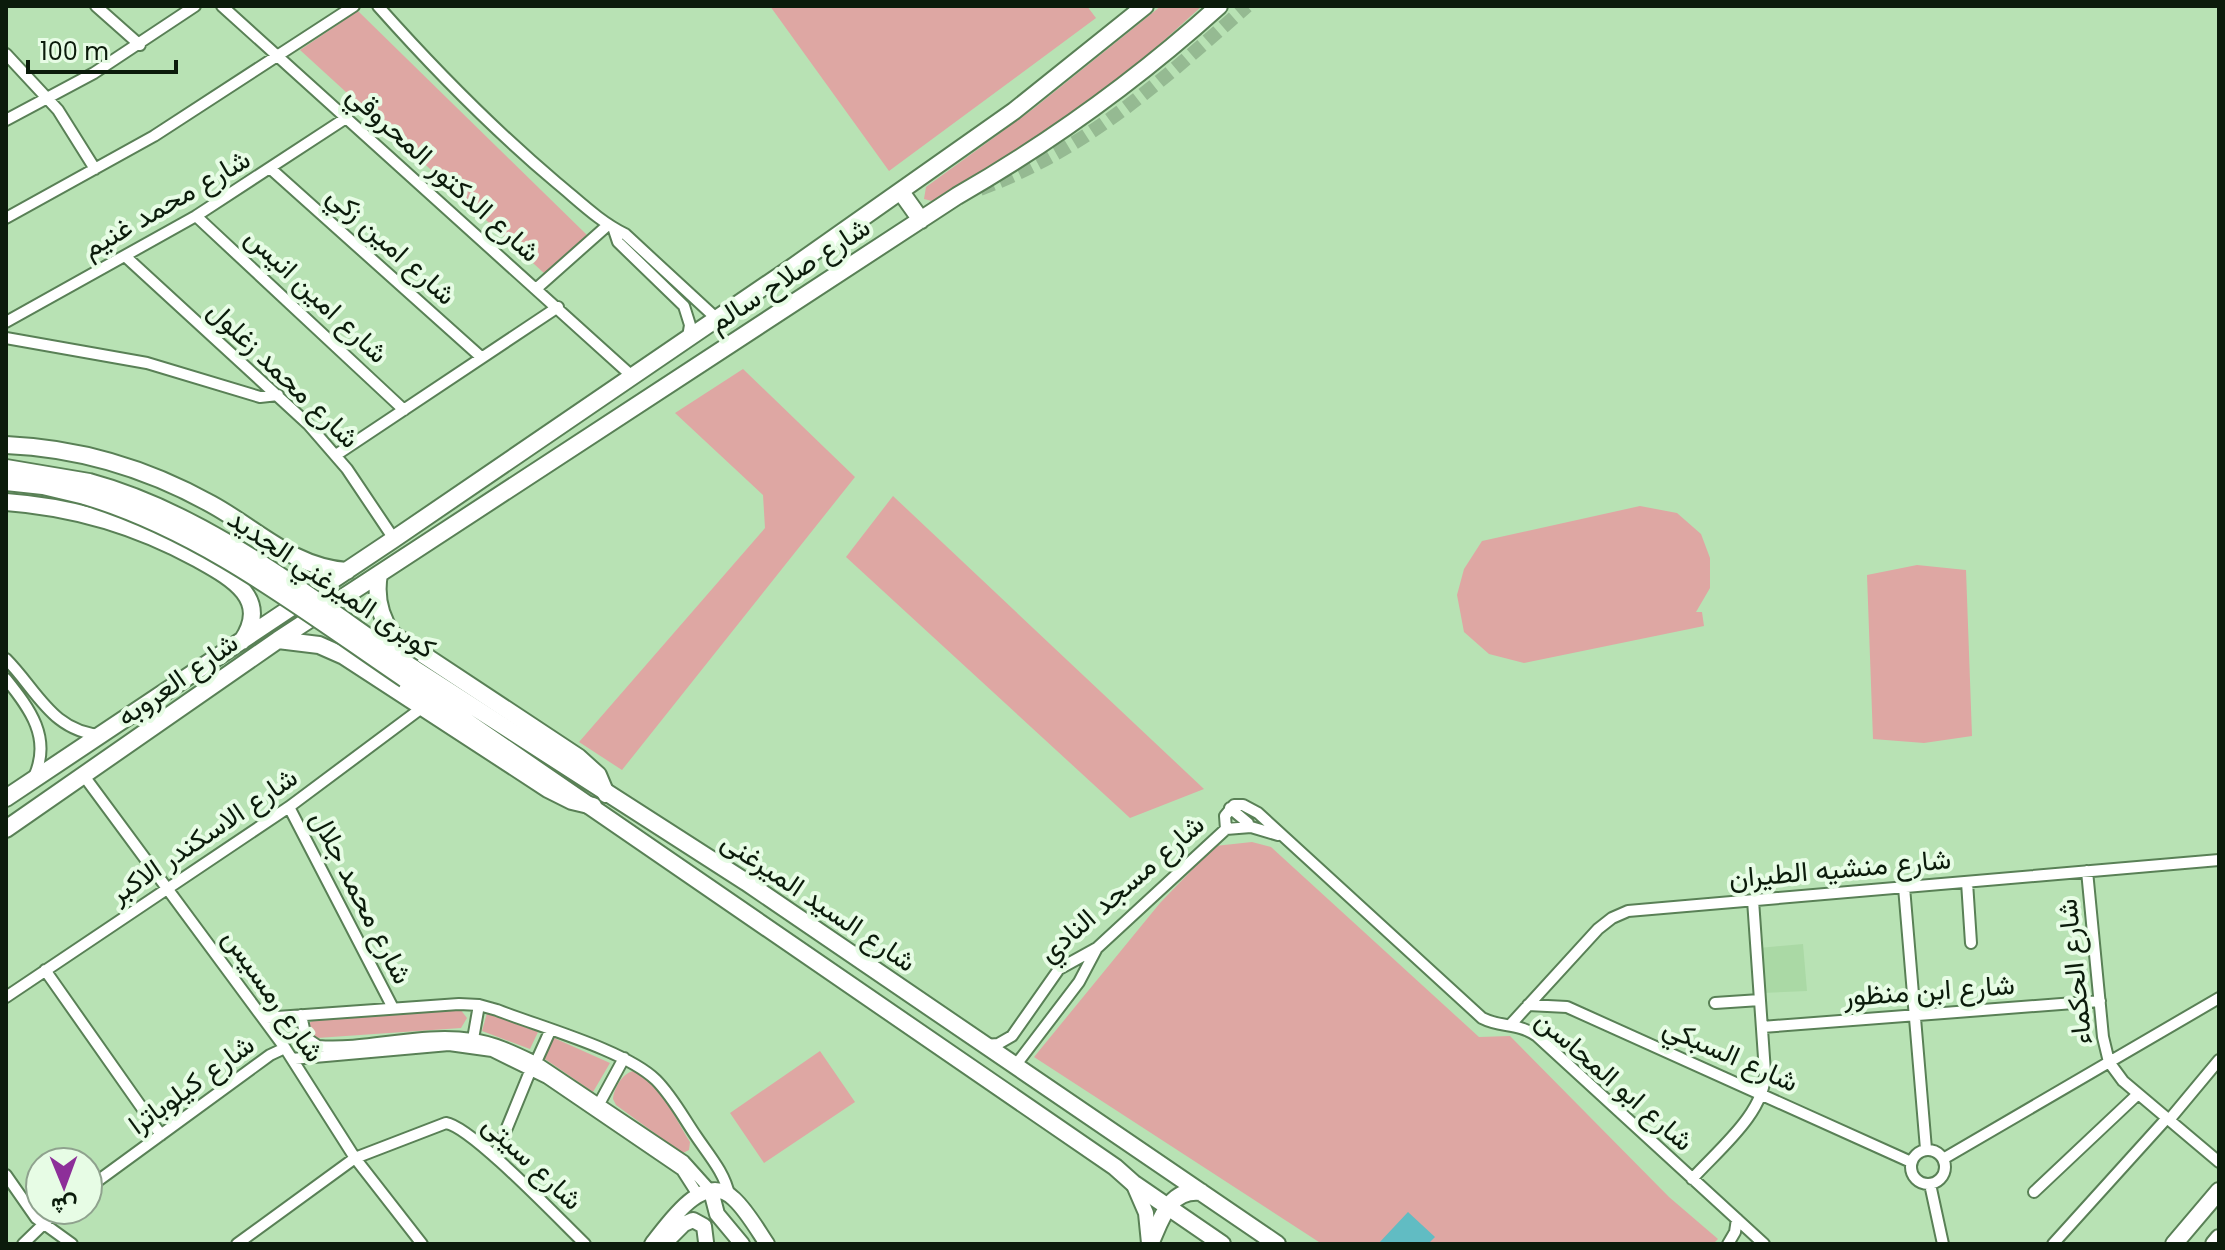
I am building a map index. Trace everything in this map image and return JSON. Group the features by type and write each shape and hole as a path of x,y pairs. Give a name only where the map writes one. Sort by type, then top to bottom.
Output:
{"main road":[{"name":"شارع صلاح سالم","path":"347,571 901,192 1026,102 1145,6"},
{"name":"شارع صلاح سالم","path":"379,574 921,220 1020,159 1104,101 1219,6"},
{"path":"901,192 921,220"},
{"path":"6,445 82,455 149,475 213,505 303,562 347,571"},
{"name":"كوبرى الميرغني الجديد","path":"6,468 54,474 110,488 142,499 203,528 606,794"},
{"name":"كوبرى الميرغني الجديد","path":"6,482 53,488 105,502 199,543 593,806"},
{"path":"6,502 72,510 130,527 171,545 237,582 249,584 266,577 274,561 271,544"},
{"name":"شارع العروبه","path":"6,798 347,571"},
{"name":"شارع السيد الميرغنى","path":"379,574 379,608 386,625 399,639 587,763 599,777 606,794 746,882 1277,1244"},
{"name":"شارع العروبه","path":"6,829 278,640 379,574"},
{"path":"237,582 248,598 251,616 241,642"},
{"path":"370,673 380,652 399,639"},
{"name":"شارع السيد الميرغنى","path":"278,640 319,645 344,656 548,789 572,801 593,806 1222,1244"},
{"path":"612,819 623,805"},
{"path":"1149,1157 1152,1164 1150,1175 1133,1183 1146,1213 1149,1244"},
{"path":"2174,1244 2219,1191"},
{"path":"1149,1244 1168,1207 1182,1193 1201,1192"},
{"path":"705,1193 717,1214 740,1241"},
{"path":"652,1244 674,1215 705,1193 733,1199 767,1244"},
{"path":"717,1214 733,1199"},
{"path":"664,1244 686,1222 693,1220 704,1226 704,1243 721,1237 740,1241"},
{"path":"2214,1244 2219,1238"}],"street":[{"path":"96,6 140,45"},
{"path":"6,120 140,45 195,6"},
{"name":"شارع الدكتور المحروقي","path":"222,6 633,377"},
{"path":"6,218 154,136 354,6"},
{"path":"378,6 478,111 541,169 611,227 625,234 716,318"},
{"path":"6,54 48,97 95,169"},
{"name":"شارع محمد غنيم","path":"6,322 196,216 346,118"},
{"name":"شارع امين زكي","path":"271,169 481,357"},
{"name":"شارع امين انيس","path":"196,216 404,410"},
{"path":"537,288 611,227"},
{"path":"611,227 618,242 684,306 689,318 688,337"},
{"name":"شارع محمد زغلول","path":"125,256 278,395 336,455 394,539"},
{"path":"336,455 558,307"},
{"path":"6,338 147,363 260,397 278,395"},
{"path":"6,659 55,717 73,729 104,735"},
{"path":"6,679 35,719 40,733 40,758 30,783"},
{"name":"شارع الاسكندر الاكبر","path":"6,997 289,807 423,707"},
{"name":"شارع رمسيس","path":"84,776 285,1048 355,1158 422,1244"},
{"path":"1226,829 1225,816 1230,808 1238,804 1254,811 1246,825 1230,808"},
{"name":"شارع محمد جلال","path":"289,807 393,1008"},
{"name":"شارع ابو المحاسن","path":"1254,811 1476,1013 1489,1022 1512,1023 1537,1036 1760,1243"},
{"name":"شارع ابو المحاسن","path":"1226,829 1246,825 1286,840"},
{"name":"شارع مسجد النادي","path":"983,1044 998,1044 1012,1036 1054,974 1068,962 1097,948 1226,829"},
{"name":"شارع منشيه الطيران","path":"1512,1023 1598,929 1620,914 1646,908 2219,860"},
{"name":"شارع الحكماء","path":"2087,871 2104,1045 2109,1062 2123,1081 2219,1162"},
{"path":"1967,882 1971,943"},
{"path":"1904,887 1926,1149"},
{"path":"1692,1179 1753,1112 1762,1094 1765,1077 1753,900"},
{"path":"1015,1066 1079,982 1097,948"},
{"path":"45,970 161,1135"},
{"path":"1943,1159 2219,999"},
{"path":"1715,1003 1760,1000"},
{"name":"شارع ابن منظور","path":"1762,1027 2100,1001"},
{"path":"473,1039 479,1005"},
{"path":"263,1018 479,1005 624,1058 644,1070 663,1088 706,1150 733,1199"},
{"name":"شارع السبكي","path":"1528,1005 1567,1007 1911,1162"},
{"path":"301,1015 306,1038 318,1046 445,1038 473,1039 507,1049 682,1170 705,1193"},
{"path":"495,1157 550,1031"},
{"path":"292,1059 458,1045 492,1051 533,1066 599,1104 688,1164 705,1193"},
{"name":"شارع كيلوباترا","path":"104,1176 270,1055 285,1048"},
{"path":"599,1104 624,1058"},
{"path":"2053,1244 2219,1060"},
{"path":"2034,1192 2138,1094"},
{"name":"شارع سيتى","path":"355,1158 446,1123 459,1127 495,1157 585,1244"},
{"path":"1926,1149 1938,1152 1943,1159 1944,1173 1939,1180 1930,1184 1920,1183 1913,1176 1911,1162 1915,1155 1926,1149"},
{"path":"688,1164 706,1150"},
{"path":"237,1244 355,1158"},
{"path":"6,1175 24,1199"},
{"path":"1930,1184 1943,1244"},
{"path":"1728,1244 1737,1219"},
{"path":"23,1244 39,1226"},
{"path":"46,1226 72,1244"}],"shaded area":[{"path":"770,6 1087,6 1096,18 889,171"},
{"path":"1161,6 1202,6 1139,63 1051,131 936,202 924,199 926,187 1033,109"},
{"path":"358,11 587,235 545,274 300,50"},
{"path":"743,369 855,477 622,770 579,742 765,528 763,495 675,413"},
{"path":"893,496 1204,789 1130,818 846,557"},
{"path":"1640,506 1677,513 1701,534 1710,558 1710,588 1696,612 1702,612 1704,626 1524,663 1489,654 1464,632 1457,595 1464,569 1482,541"},
{"path":"1917,565 1966,570 1972,736 1924,743 1873,739 1867,575"},
{"path":"1252,842 1271,847 1479,1037 1510,1036 1669,1197 1718,1239 1713,1244 1322,1244 1034,1057 1160,903 1215,846"},
{"path":"1803,944 1807,991 1761,993 1759,948"},
{"path":"460,1009 467,1018 461,1028 317,1038 309,1034 308,1024 315,1019"},
{"path":"487,1013 538,1032 530,1049 482,1031"},
{"path":"554,1038 610,1063 593,1092 542,1057"},
{"path":"820,1051 855,1102 764,1163 730,1113"},
{"path":"633,1071 659,1092 690,1142 689,1150 679,1151 616,1105 613,1099 617,1086 625,1075"}],"water":[{"path":"1408,1212 1435,1237 1428,1244 1378,1244"}],"tunnel":[{"path":"980,189 1056,154 1090,133 1153,86 1247,6"}]}
